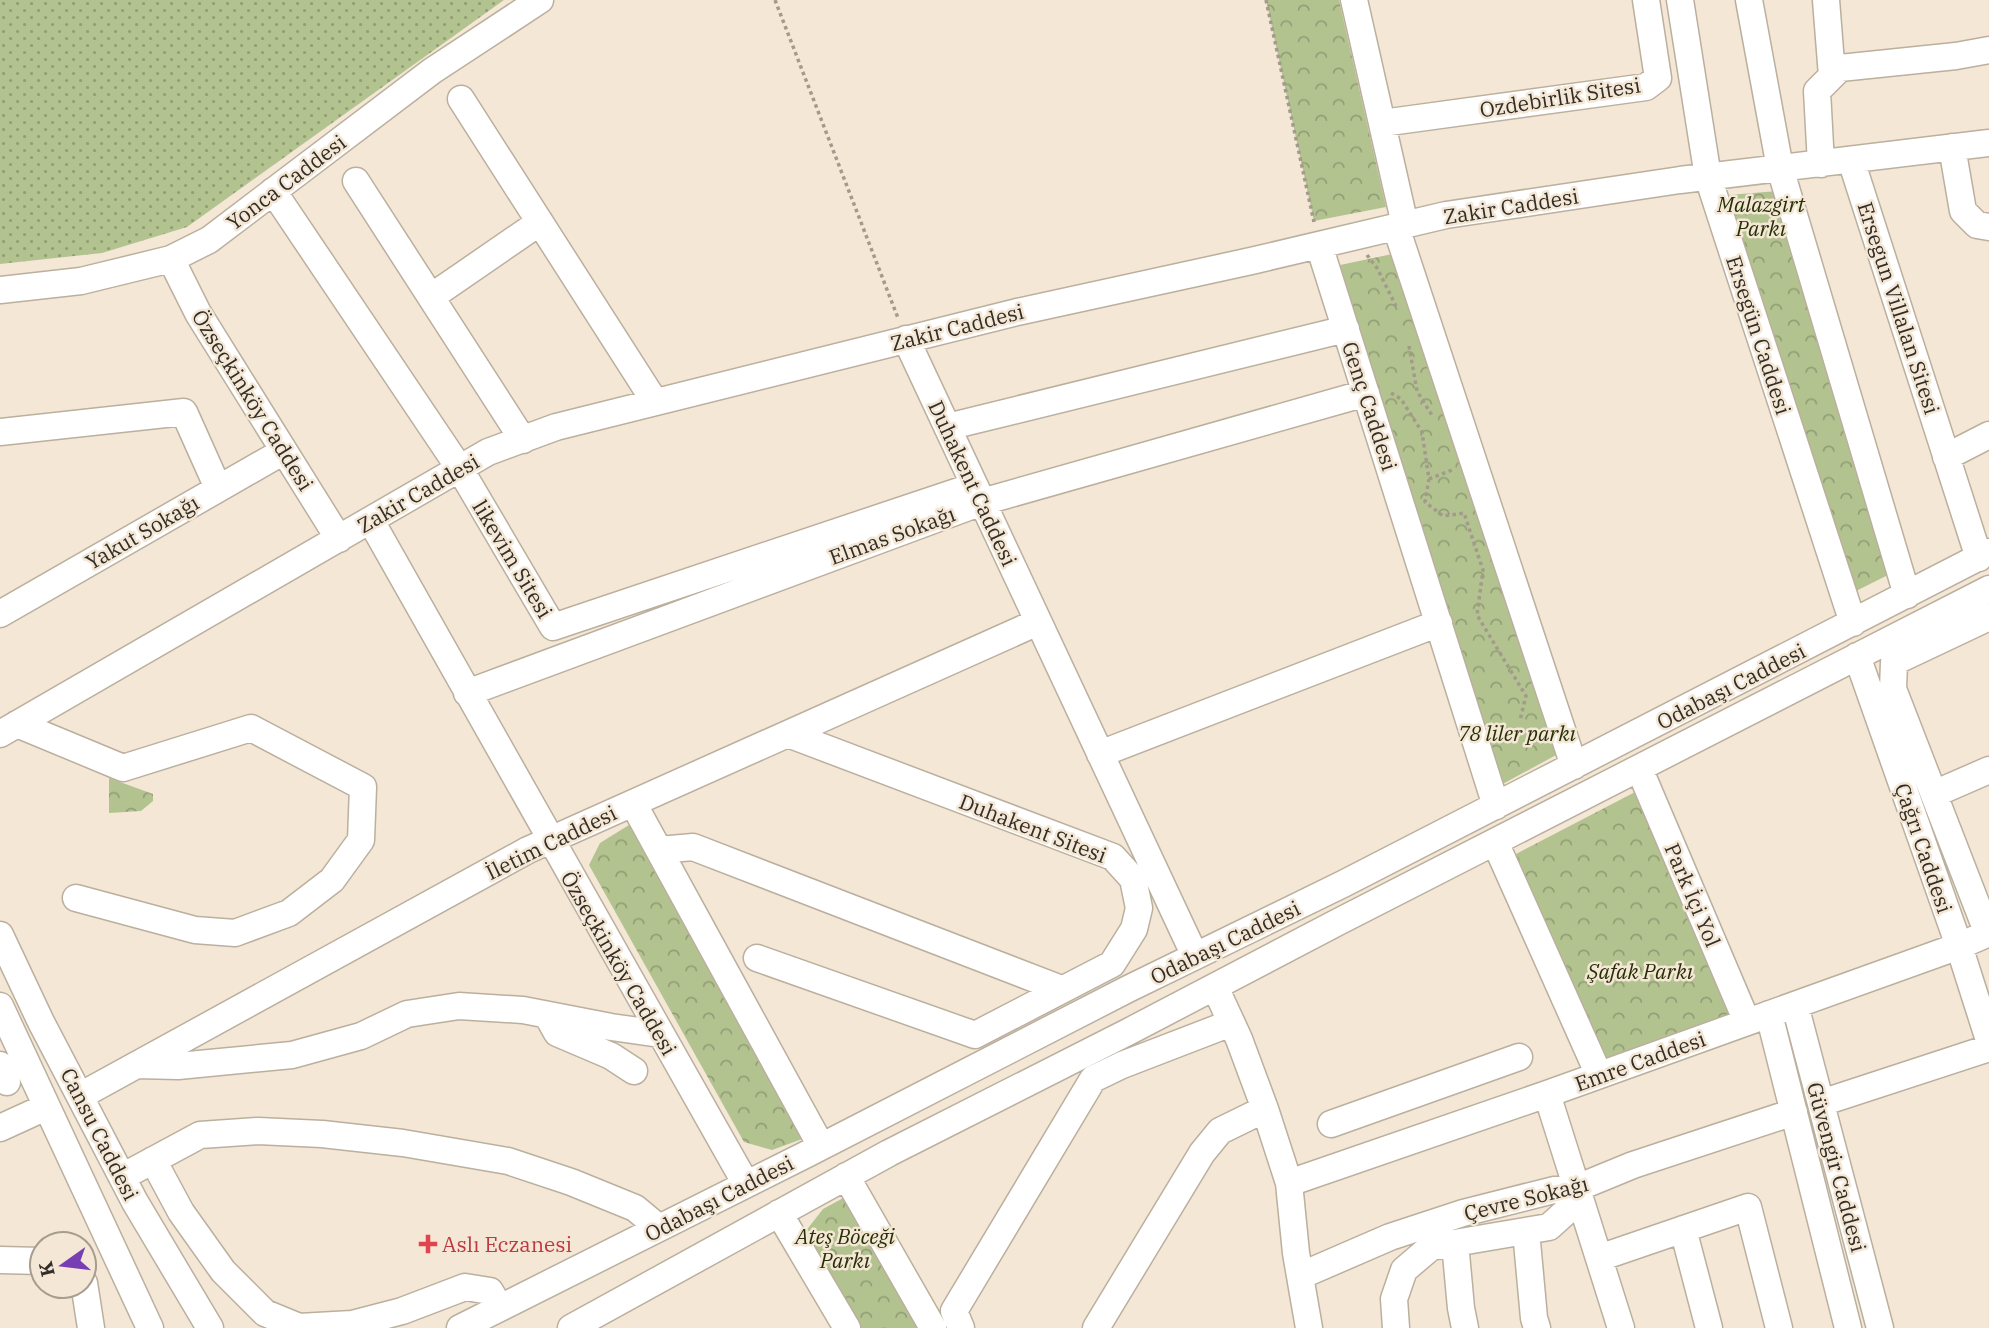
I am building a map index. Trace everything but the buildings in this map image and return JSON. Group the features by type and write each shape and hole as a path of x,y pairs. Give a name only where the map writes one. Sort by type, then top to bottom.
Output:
{"street":[{"name":"Yonca Caddesi","path":"0,290 81,281 171,259 209,240 432,71 540,0"},
{"path":"1354,0 1382,123 1401,226 1574,766"},
{"name":"Ozdebirlik Sitesi","path":"1382,123 1646,87 1658,78 1646,0"},
{"name":"Ersegün Caddesi","path":"1679,0 1708,177 1853,623"},
{"path":"1749,0 1780,168 1907,595"},
{"path":"1832,0 1826,0 1832,76"},
{"path":"1821,164 1817,91 1840,68 1989,50"},
{"path":"461,99 655,402"},
{"name":"Zakir Caddesi","path":"9,729 488,452 556,427 1017,312 1446,215 1708,177 1989,143"},
{"path":"1952,147 1963,211 1977,225 1989,227"},
{"name":"Ersegun Villalan Sitesi","path":"1851,160 1946,457 1984,555"},
{"path":"356,181 523,440"},
{"name":"likevim Sitesi","path":"273,191 460,469 552,626 978,494"},
{"path":"431,297 540,222"},
{"name":"Genç Caddesi","path":"1320,245 1496,806"},
{"name":"Özseçkinköy Caddesi","path":"171,259 198,313 339,540"},
{"path":"947,426 1346,329"},
{"name":"Duhakent Caddesi","path":"906,339 1195,956"},
{"name":"Elmas Sokağı","path":"467,693 978,494 1364,385"},
{"path":"0,432 184,412 218,488"},
{"path":"1946,457 1989,435"},
{"name":"Yakut Sokağı","path":"0,614 284,451"},
{"name":"Özseçkinköy Caddesi","path":"370,521 746,1184"},
{"name":"Odabaşı Caddesi","path":"460,1328 1195,956 1343,884 1984,555"},
{"name":"Odabaşı Caddesi","path":"571,1328 846,1176 1989,589"},
{"path":"1989,617 1894,662 1893,689 1989,933"},
{"name":"İletim Caddesi","path":"80,1096 528,850 1038,622"},
{"path":"1100,754 1439,623"},
{"name":"Çağrı Caddesi","path":"1857,656 1959,946 1989,1040"},
{"path":"9,729 123,768 251,727 363,787 361,840 332,880 289,913 235,933 195,930 76,898"},
{"name":"Duhakent Sitesi","path":"757,958 975,1035 1112,964 1134,929 1139,908 1133,879 1113,856 788,734"},
{"name":"Park İçi Yol","path":"1639,768 1758,1018"},
{"path":"1934,794 1989,770"},
{"path":"633,803 821,1146"},
{"path":"1495,842 1599,1075"},
{"path":"659,850 693,847 1061,989"},
{"name":"Emre Caddesi","path":"1289,1182 1547,1094 1989,933"},
{"name":"Cansu Caddesi","path":"0,935 41,1022 135,1202 210,1328"},
{"path":"1215,987 1265,1109 1289,1182 1300,1276 1310,1328"},
{"name":"Güvengir Caddesi","path":"1795,1005 1880,1328"},
{"name":"Cansu Caddesi","path":"0,1006 150,1328"},
{"path":"137,1065 178,1066 292,1055 360,1036 407,1014 459,1006 523,1010 660,1034"},
{"path":"547,1015 557,1033 611,1056 634,1071"},
{"name":"Güvengir Caddesi","path":"1758,1018 1794,1112 1848,1328"},
{"path":"961,1328 954,1311 1093,1079 1231,1023"},
{"path":"1821,1103 1989,1048"},
{"path":"1331,1124 1519,1057"},
{"path":"1415,1094 1426,1135"},
{"path":"1547,1094 1622,1328"},
{"path":"0,1128 46,1107"},
{"path":"1096,1328 1202,1153 1220,1131 1265,1109"},
{"name":"Çevre Sokağı","path":"1300,1276 1390,1237 1463,1213 1554,1190 1578,1193 1633,1165 1794,1112"},
{"path":"122,1177 200,1135 258,1131 322,1134 403,1143 508,1161 571,1182 635,1208 659,1228"},
{"path":"153,1160 181,1212 223,1270 265,1313 299,1327 352,1324 402,1311 465,1287 490,1290 500,1308"},
{"path":"846,1176 933,1328"},
{"path":"1396,1328 1394,1299 1404,1270 1431,1247 1549,1227 1578,1193"},
{"path":"1599,1258 1748,1207 1779,1328"},
{"path":"779,1213 847,1328"},
{"path":"1683,1229 1709,1328"},
{"path":"1527,1231 1537,1328"},
{"path":"1455,1243 1465,1328"},
{"path":"0,1260 28,1261"},
{"path":"86,1300 90,1328"}],"path":[{"path":"775,0 906,339"},
{"path":"1266,0 1320,245"},
{"path":"1354,237 1377,268 1397,309"},
{"path":"1408,340 1417,391 1436,421"},
{"path":"1364,385 1401,399 1422,432 1429,479 1425,502 1443,516 1464,513 1483,570 1476,615 1526,696 1520,720"},
{"path":"1429,479 1453,471"}],"green space":[{"path":"0,0 504,0 187,227 102,253 0,264"},
{"path":"1266,0 1339,0 1386,207 1314,221"},
{"name":"Malazgirt Parkı","path":"1778,191 1892,573 1856,591 1728,195"},
{"name":"78 liler parkı","path":"1397,253 1558,754 1499,786 1340,265"},
{"path":"109,778 153,794 153,801 141,811 109,813"},
{"name":"Şafak Parkı","path":"1639,790 1736,1018 1603,1065 1516,854"},
{"path":"629,825 805,1138 772,1150 744,1142 589,865 600,843"},
{"name":"Ateş Böceği Parkı","path":"847,1196 921,1328 859,1328 805,1232 823,1209"}],"place":[{"name":"Aslı Eczanesi","path":"428,1244"}]}
